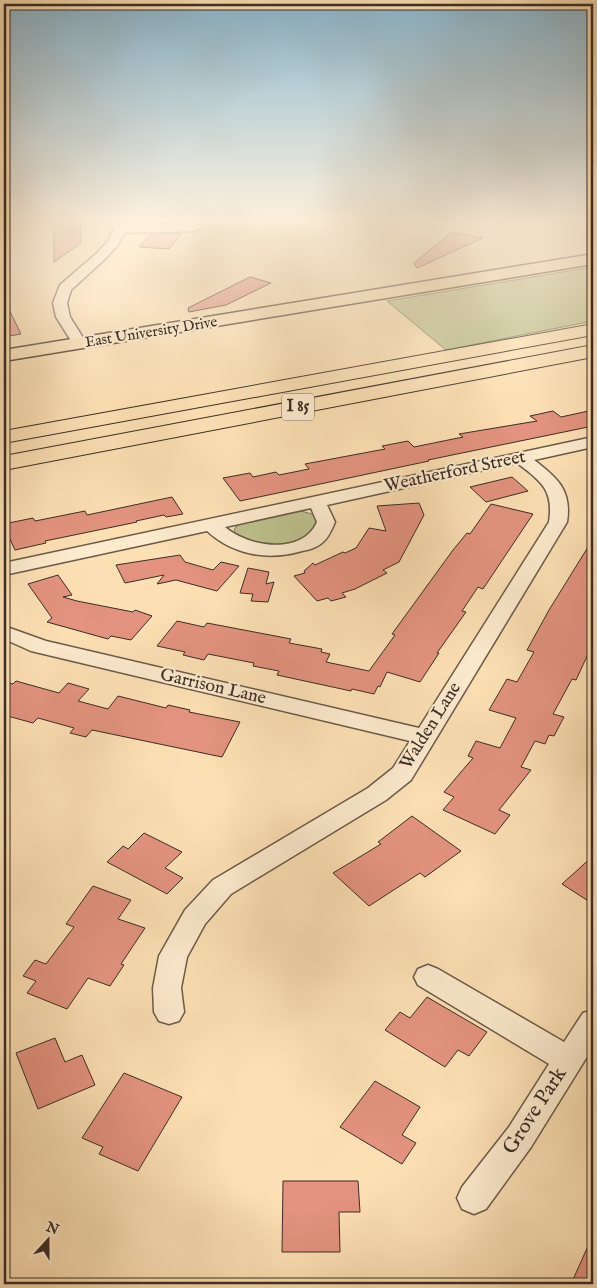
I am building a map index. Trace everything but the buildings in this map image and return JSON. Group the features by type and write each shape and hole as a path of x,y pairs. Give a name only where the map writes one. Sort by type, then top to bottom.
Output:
{"highway":[{"name":"I 85","path":"4,437 593,329"},
{"name":"I 85","path":"4,463 593,351"}],"main road":[{"name":"East University Drive","path":"4,356 466,280"}],"street":[{"path":"74,280 65,288 60,304 63,317 80,344"},
{"name":"Weatherford Street","path":"4,569 593,442"},
{"name":"Walden Lane","path":"169,1012 167,988 173,956 195,917 222,887 377,794 402,774 558,522 561,510 559,497 554,485 521,458"},
{"path":"210,524 236,544 256,548 298,547 315,540 323,530 326,522 317,502"},
{"name":"Garrison Lane","path":"4,632 39,646 425,737"},
{"path":"428,977 568,1060"},
{"name":"Grove Park","path":"474,1198 520,1137 593,1022"}],"green space":[{"path":"514,280 593,280 593,321 446,350 387,301"},
{"path":"301,511 315,515 318,520 313,530 304,538 293,543 267,546 243,539 234,532 239,524"}]}
